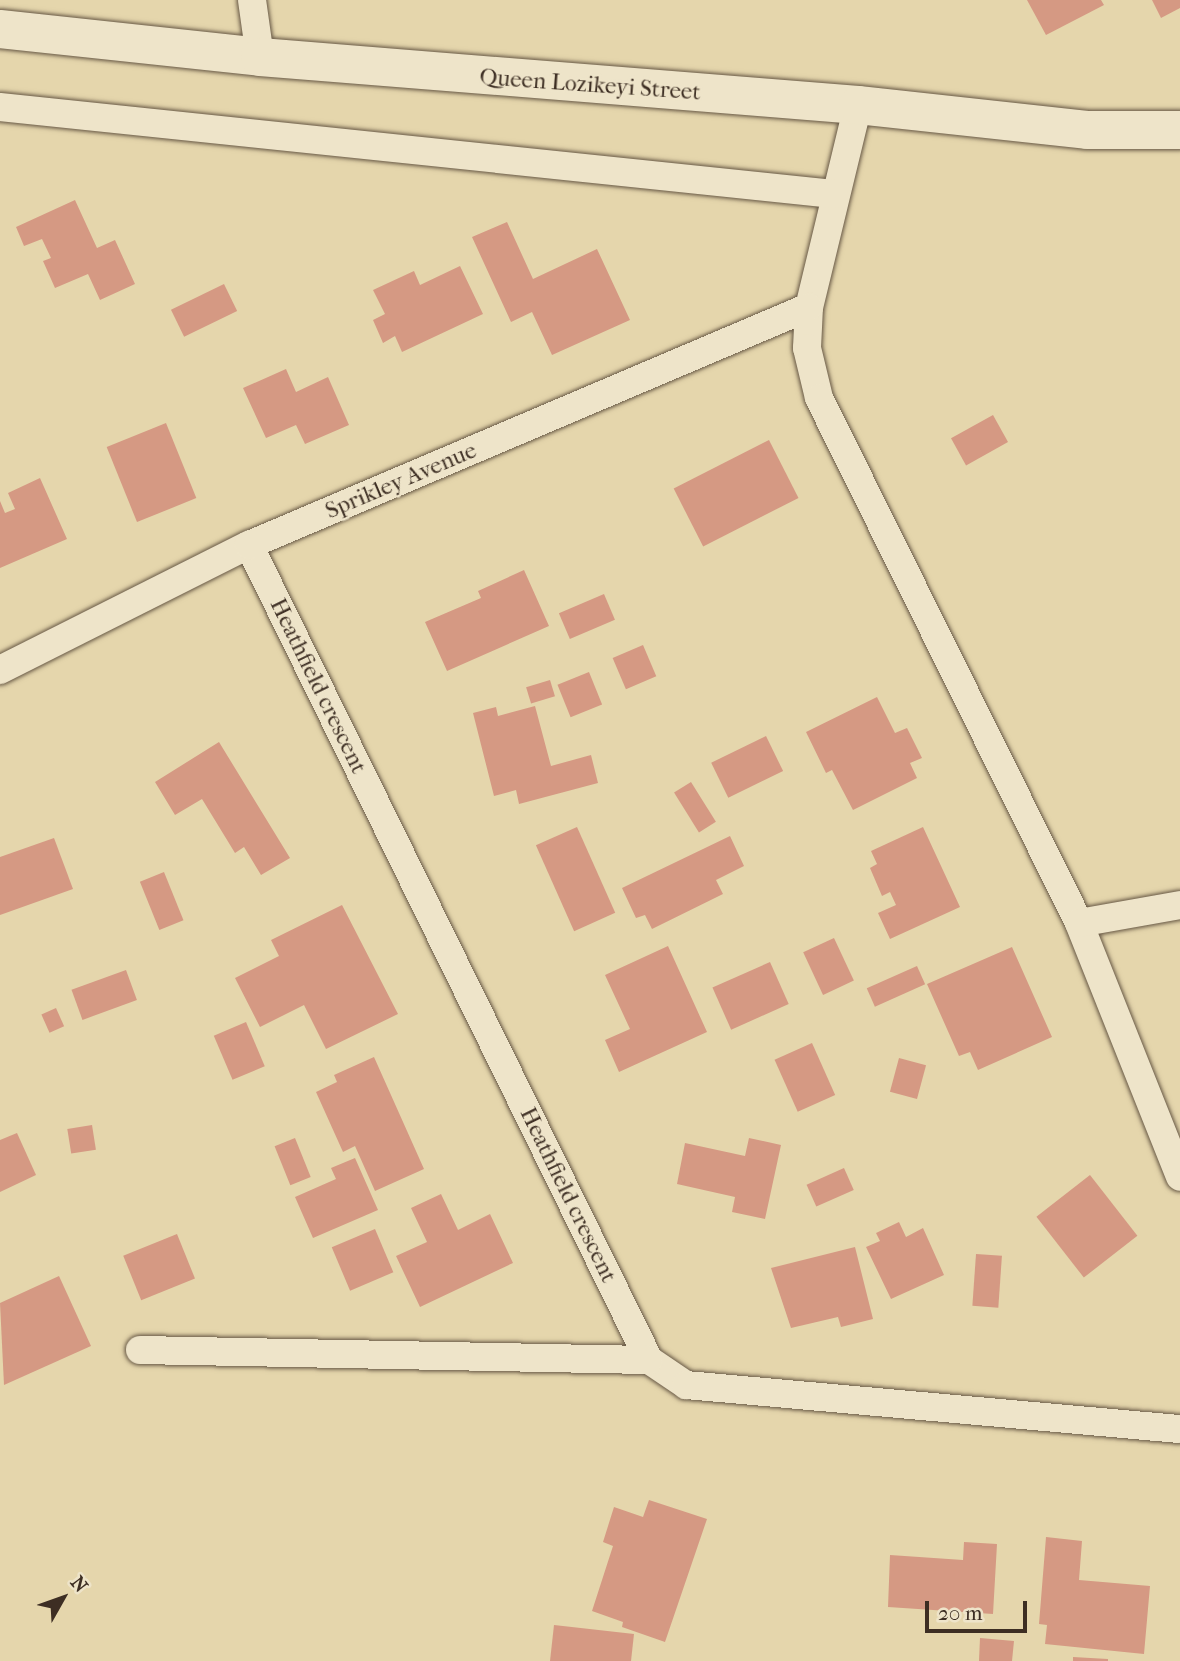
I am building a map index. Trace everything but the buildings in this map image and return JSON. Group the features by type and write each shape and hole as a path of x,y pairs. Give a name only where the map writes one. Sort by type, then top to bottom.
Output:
{"main road":[{"name":"Queen Lozikeyi Street","path":"2,31 260,57 858,105 1087,130 1180,130"}],"street":[{"path":"252,0 260,57"},
{"path":"858,105 834,194 809,307 807,348 819,398 1079,923 1180,1177"},
{"path":"0,107 834,194"},
{"name":"Sprikley Avenue","path":"0,670 249,545 809,307"},
{"name":"Heathfield crescent","path":"249,545 649,1360"},
{"path":"1079,923 1180,905"},
{"path":"140,1350 649,1360 687,1385 1180,1430"}]}
